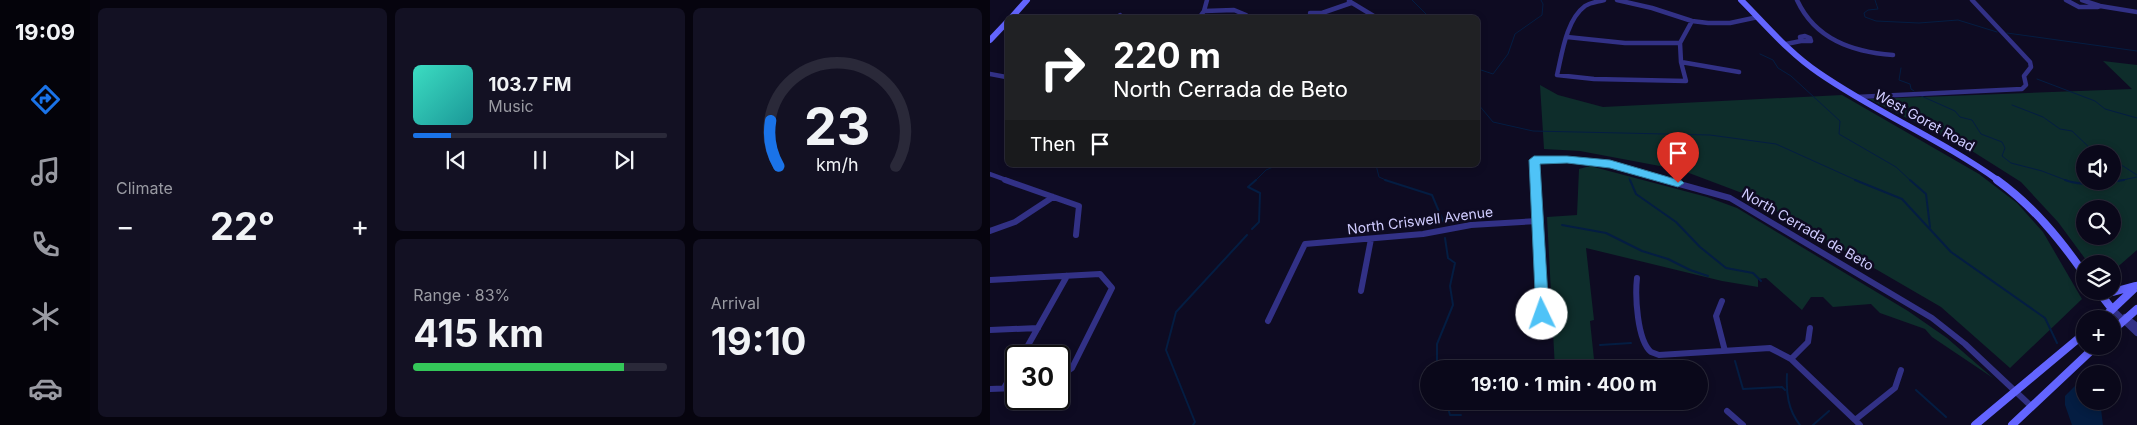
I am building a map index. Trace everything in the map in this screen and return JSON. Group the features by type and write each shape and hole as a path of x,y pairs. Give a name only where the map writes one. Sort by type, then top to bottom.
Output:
{"street":[{"path":"1014,15 1027,0"},
{"path":"1201,15 1208,0"},
{"path":"1604,0 1583,8 1563,46 1557,74 1594,79 1686,80 1681,62 1680,43 1692,21"},
{"path":"1617,0 1652,8 1692,21 1730,23 1758,17"},
{"name":"West Goret Road","path":"1741,0 1816,71 1856,97 1948,148 2000,181 2048,226 2076,262"},
{"path":"1796,0 1808,20 1820,32 1855,49 1870,53 1893,55"},
{"path":"1856,97 2022,89 2026,85 2024,76 2031,67 2030,62 1972,0"},
{"path":"2066,0 2078,7 2100,6"},
{"path":"2082,0 2100,6 2137,12"},
{"path":"1310,13 1322,13 1349,1 1372,15"},
{"path":"1204,11 1234,10 1246,15"},
{"path":"990,40 1005,24"},
{"path":"1786,44 1820,32"},
{"path":"1803,38 1807,42 1815,34"},
{"path":"1567,37 1625,43 1680,43"},
{"path":"1681,62 1739,72"},
{"path":"990,74 1005,77"},
{"name":"North Cerrada de Beto","path":"1538,221 1534,160 1567,160 1610,164 1730,198 1932,318 1965,344 2031,406"},
{"path":"990,174 1079,206 1076,234"},
{"path":"990,231 1008,226 1024,218 1053,197"},
{"path":"1533,334 1542,314 1538,221"},
{"name":"North Criswell Avenue","path":"1268,321 1305,244 1423,234 1471,225 1538,221"},
{"path":"1361,291 1370,239"},
{"path":"990,280 1100,274 1112,288 1070,369"},
{"path":"1028,345 1067,276"},
{"path":"1637,278 1635,295 1644,346 1650,352 1659,355 1770,348 1791,359 1858,423 1895,388 1902,370"},
{"path":"2121,290 2137,286"},
{"path":"2112,309 2137,286"},
{"path":"2105,300 2137,333"},
{"path":"1722,302 1716,316 1725,351"},
{"path":"2121,324 2137,309"},
{"path":"2125,320 2137,326"},
{"path":"990,330 1038,328"},
{"path":"1791,359 1808,342 1810,328"},
{"path":"1975,425 2076,342"},
{"path":"2012,425 2086,355"},
{"path":"990,389 1004,388"},
{"path":"1727,411 1743,425"}],"green space":[{"path":"2103,61 2137,65 2137,250 2121,264 2121,255 2082,255 2058,222 2021,182 1972,151 1869,99 2132,89"},
{"path":"1540,85 1558,95 1603,107 1842,95 1979,174 2017,203 2043,232 2076,289 2076,300 2081,300 2010,368 1941,307 1750,196 1681,170 1580,151 1544,149"},
{"path":"1590,166 1707,197 1737,208 1908,311 1947,338 1993,378 1932,337 1925,329 1880,313 1871,304 1833,307 1823,297 1811,297 1802,310 1766,278 1758,279 1758,287 1722,281 1586,248 1594,320 1590,321 1594,360 1555,360 1547,217 1577,215 1579,169"}],"water":[{"path":"2076,385 2076,410 2101,410 2103,425 2072,425 2065,405 2065,396"}],"waterway":[{"path":"1412,0 1427,15"},
{"path":"1480,70 1493,74 1508,54 1515,34 1542,15 1543,4 1541,0"},
{"path":"1875,0 1878,9 1868,10 1864,13 1865,17 1876,21 1919,23 1958,20 1997,32"},
{"path":"2007,33 2137,51"},
{"path":"1760,54 1773,60 1778,68 1791,76 1840,121 1839,134 1896,167 1911,181"},
{"path":"1901,68 1899,80 1910,84 1911,89 1914,91"},
{"path":"2037,79 2095,101 2105,109 2137,118"},
{"path":"1919,95 1955,111 1960,117 1972,120 1981,134 2002,142 2005,148 2002,156 2011,163 2042,171 2067,180"},
{"path":"2012,105 2043,117 2060,129 2072,131 2087,145"},
{"path":"1480,106 1493,122 1533,131 1710,135 1776,144 1858,181"},
{"path":"2121,165 2137,175"},
{"path":"1256,180 1266,170 1273,167"},
{"path":"1376,167 1379,177 1388,181"},
{"path":"2121,180 2137,177"},
{"path":"1252,229 1259,222 1260,193 1248,187 1256,180"},
{"path":"1630,180 1636,194 1676,222 1700,247 1726,268 1753,273 1761,281"},
{"path":"1855,180 1902,199 1951,252 2045,318 2057,343"},
{"path":"1910,180 1926,194 1930,227"},
{"path":"2067,180 2076,182"},
{"path":"1388,181 1432,195 1443,221"},
{"path":"1562,225 1606,233 1642,251 1668,259 1690,270 1708,276"},
{"path":"1193,425 1195,422 1166,350 1176,312 1247,235"},
{"path":"1437,360 1437,344 1453,305 1450,286 1455,263 1448,258 1445,238"},
{"path":"1600,345 1631,343"},
{"path":"1735,361 1743,389 1782,387 1785,390"},
{"path":"1787,374 1789,401 1800,425"},
{"path":"1916,390 1946,417"},
{"path":"1449,410 1450,415 1461,415"},
{"path":"1813,425 1829,411"}],"route":[{"path":"1542,314 1534,160 1567,160 1610,164 1678,183"}]}
